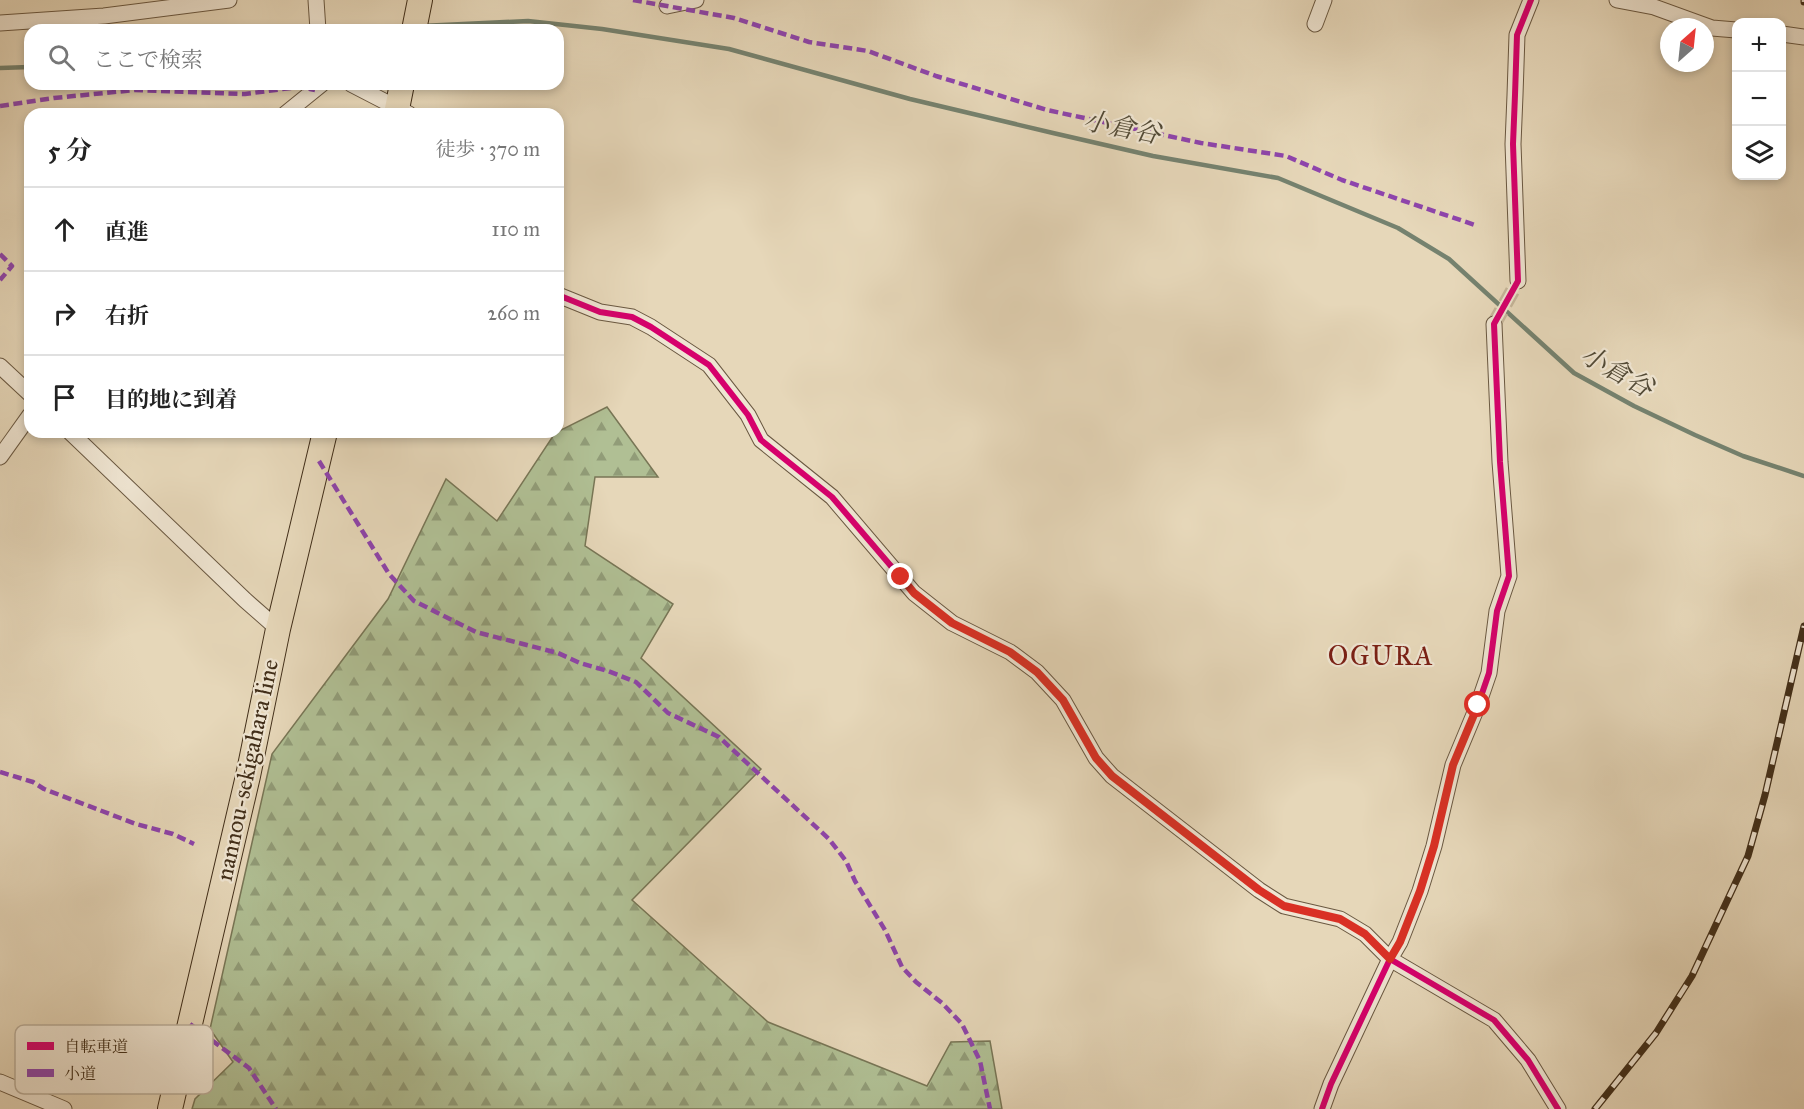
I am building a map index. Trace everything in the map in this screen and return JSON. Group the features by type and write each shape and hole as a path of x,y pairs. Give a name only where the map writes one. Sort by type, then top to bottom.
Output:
{"main road":[{"path":"415,24 420,0"},
{"name":"nannou-sekigahara line","path":"190,1025 324,438"},
{"name":"nannou-sekigahara line","path":"170,1109 174,1094"}],"street":[{"path":"0,23 104,16 229,0"},
{"path":"316,0 318,24"},
{"path":"667,6 696,0"},
{"path":"1315,24 1324,0"},
{"path":"1518,281 1513,144 1517,34 1530,0"},
{"path":"1617,0 1654,7 1712,28 1732,30"},
{"path":"1786,35 1804,37"},
{"path":"292,108 315,90"},
{"path":"365,90 401,105"},
{"path":"564,298 600,312 632,317 709,364 748,415 761,440 832,497 914,593 952,623 1010,652 1037,672 1063,700 1096,758 1112,776 1259,890 1284,906 1340,919 1365,934 1390,959 1494,1020 1528,1060 1558,1109"},
{"path":"1322,1109 1331,1084 1400,942 1420,891 1434,846 1453,765 1489,673 1497,611 1509,576 1500,462 1494,324"},
{"path":"0,366 24,388"},
{"path":"0,458 24,424"},
{"path":"76,438 245,600 279,629"},
{"path":"0,1082 15,1088"},
{"path":"28,1094 64,1109"}],"green space":[{"path":"607,407 658,477 595,477 585,546 673,604 641,658 761,769 632,900 768,1022 927,1086 951,1042 990,1041 1002,1109 192,1109 195,1099 200,1094 213,1094 213,1081 233,1062 213,1033 213,1025 211,1025 272,754 388,599 446,479 497,521 552,438 564,438 564,428"}],"waterway":[{"name":"小倉谷","path":"464,24 528,21 556,24"},
{"name":"小倉谷","path":"564,25 729,49 910,99 1053,133 1153,156 1278,178 1398,228 1449,259 1574,373 1634,406 1695,435 1743,456 1804,476"},
{"name":"小倉谷","path":"0,68 24,67"}],"tunnel":[{"path":"1494,324 1518,281"}],"railway":[{"path":"1595,1109 1656,1033 1692,976 1748,856 1765,795 1804,626"}],"marked path":[{"path":"633,0 734,18 809,42 868,51 936,76 1047,110 1201,143 1286,156 1342,180 1475,225"},
{"path":"0,106 135,90"},
{"path":"135,90 245,94 275,90"},
{"path":"0,254 12,266 0,280"},
{"path":"319,461 389,574 414,601 476,632 558,653 636,682 668,713 719,737 829,839 846,861 855,881 885,930 902,967 962,1024 980,1061 990,1109"},
{"path":"0,772 33,782 44,789 136,824 173,834 194,844"},
{"path":"213,1041 249,1068 276,1109"}],"cycle path":[{"path":"1322,1109 1331,1084 1400,942 1420,891 1434,846 1453,765 1489,673 1497,611 1509,576 1500,462 1494,324 1518,281 1513,144 1517,35 1531,0"},
{"path":"564,297 600,312 632,317 709,365 748,415 761,440 832,497 914,593 952,623 1010,652 1037,672 1063,700 1096,758 1112,776 1259,890 1284,906 1340,919 1365,934 1390,959 1494,1020 1528,1060 1558,1109"}],"district":[{"name":"OGURA","path":"1381,655"}],"route":[{"path":"901,577 914,593 952,623 1010,652 1037,672 1063,700 1096,758 1112,776 1259,890 1284,906 1340,919 1365,934 1390,959 1400,942 1420,891 1434,846 1453,765 1478,705"}]}
